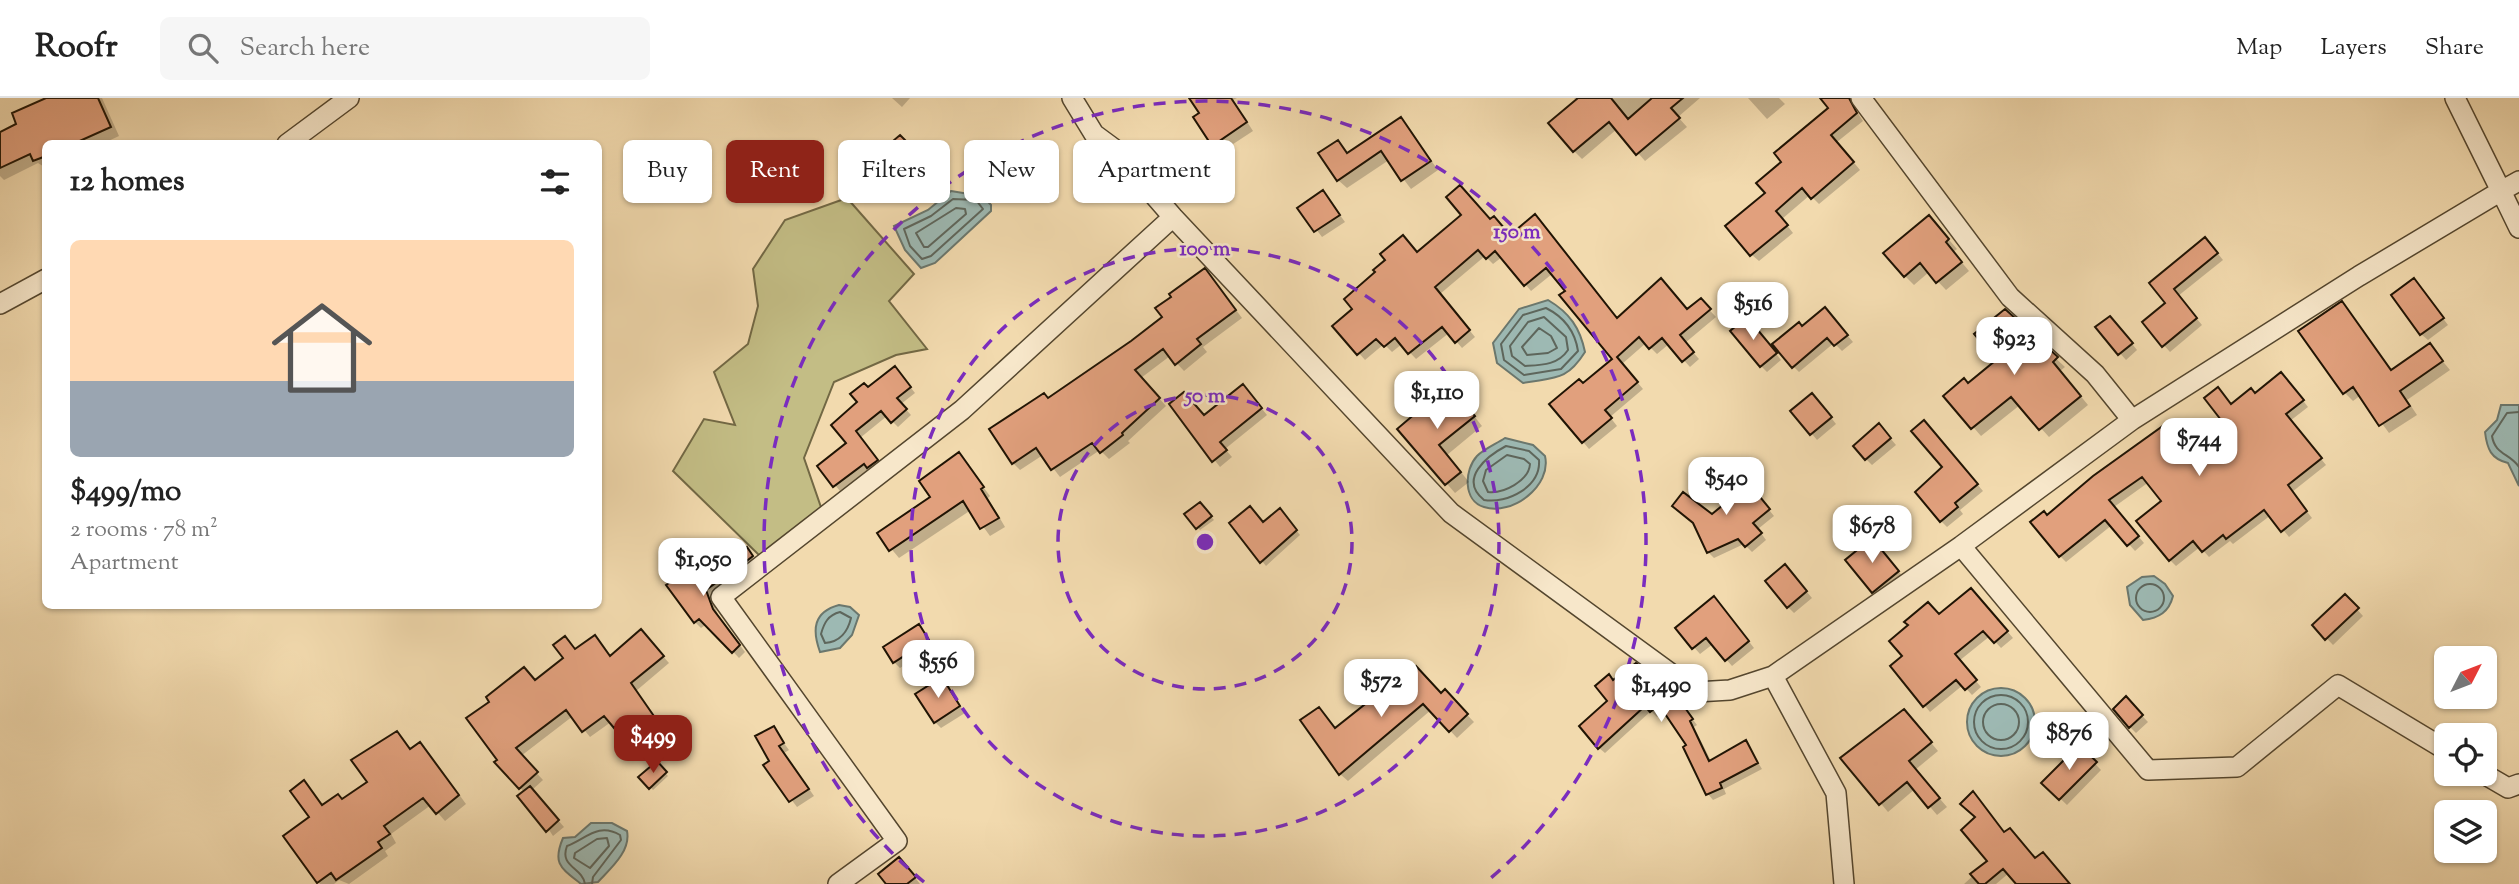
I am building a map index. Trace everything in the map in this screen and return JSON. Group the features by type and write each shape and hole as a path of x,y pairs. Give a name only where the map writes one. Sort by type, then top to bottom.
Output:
{"street":[{"path":"292,140 349,98"},
{"path":"1072,98 1094,134 1113,148 1173,217 1451,513 1696,692 1730,690 1773,676 1961,546 2132,420 2359,276 2519,181"},
{"path":"1861,98 2010,297 2095,374 2132,420"},
{"path":"2455,98 2519,228"},
{"path":"838,884 897,841 721,597 962,410 1173,217"},
{"path":"0,303 42,281"},
{"path":"1961,546 2148,770 2237,767 2338,685 2434,743"},
{"path":"1773,676 1836,793 1844,884"},
{"path":"2497,782 2508,788 2519,783"}],"shaded area":[{"path":"838,201 851,203 914,274 889,301 927,349 896,355 834,382 804,458 823,513 761,557 673,471 704,419 735,425 714,372 748,344 758,306 753,269 785,220"}],"water":[{"path":"950,192 964,193 964,203 989,203 991,211 935,263 921,268 905,250 894,226 928,210 936,203 950,203"},
{"path":"1548,300 1573,322 1585,352 1572,369 1565,373 1523,383 1497,363 1493,343 1519,309"},
{"path":"2501,405 2519,405 2519,486 2508,463 2494,456 2487,443 2485,432 2497,420"},
{"path":"1505,438 1533,445 1545,456 1546,467 1536,488 1528,496 1506,507 1484,507 1477,504 1469,492 1470,469 1480,453"},
{"path":"2154,576 2165,584 2173,596 2162,613 2143,620 2130,605 2127,587 2142,577"},
{"path":"839,605 850,607 859,615 852,635 840,648 820,652 816,636 819,617"},
{"path":"1994,688 2008,688 2020,693 2030,703 2035,722 2030,741 2020,751 2008,756 1994,756 1982,751 1972,741 1967,729 1967,715 1972,703 1982,693"},
{"path":"591,823 612,823 627,831 626,845 619,859 598,882 581,884 560,865 558,854 563,838 575,837"}],"building":[{"path":"46,98 98,98 111,127 82,140 42,140 42,158 33,161 30,154 0,168 0,132 16,124 12,113"},
{"path":"1189,98 1231,98 1247,122 1221,140 1208,140 1193,117 1199,113"},
{"path":"1578,98 1611,98 1628,119 1652,98 1683,98 1671,108 1680,118 1636,155 1609,122 1573,152 1548,123"},
{"path":"1820,98 1849,98 1857,113 1831,135 1854,162 1811,199 1802,188 1776,211 1788,225 1750,256 1725,226 1765,193 1756,183 1781,162 1774,153 1828,108"},
{"path":"1401,117 1431,161 1401,181 1381,151 1337,181 1318,153 1338,140 1347,153"},
{"path":"1460,185 1490,219 1494,216 1510,235 1535,214 1617,318 1661,278 1687,309 1701,298 1711,309 1680,335 1694,352 1682,362 1662,338 1649,349 1639,337 1617,357 1638,382 1605,410 1612,418 1582,443 1549,404 1579,379 1583,383 1612,359 1559,295 1565,291 1546,268 1524,286 1495,251 1486,259 1478,250 1435,287 1470,330 1455,343 1442,327 1408,354 1395,338 1384,347 1376,339 1357,355 1332,326 1352,309 1344,299 1375,272 1373,270 1385,260 1380,254 1403,235 1417,252 1461,215 1446,197"},
{"path":"1323,190 1340,215 1314,232 1297,208"},
{"path":"1929,215 1949,239 1946,242 1962,262 1936,283 1920,263 1904,277 1883,253"},
{"path":"2205,237 2218,253 2174,289 2197,318 2162,347 2142,322 2165,303 2149,283"},
{"path":"1205,268 1236,310 1197,339 1201,344 1175,365 1163,349 1135,370 1160,398 1122,433 1123,435 1100,453 1092,443 1051,470 1036,448 1012,464 989,429 1044,393 1048,398 1131,341 1162,317 1155,308 1171,297 1169,294"},
{"path":"2414,278 2444,318 2420,335 2391,295"},
{"path":"2342,301 2391,370 2430,343 2443,361 2400,391 2410,406 2379,426 2353,387 2343,394 2298,331"},
{"path":"1825,307 1848,335 1834,346 1827,338 1792,368 1772,344 1799,322 1802,326"},
{"path":"2005,309 2058,357 2053,362 2081,396 2039,430 2011,397 1971,429 1943,396 1964,378 1968,383 1996,360 1974,334"},
{"path":"2110,316 2133,343 2118,355 2095,327"},
{"path":"1747,317 1777,353 1760,367 1730,331"},
{"path":"895,366 911,387 897,398 907,409 891,423 881,411 856,431 878,460 867,468 864,464 833,487 817,466 846,443 831,425 857,402 850,394 864,383 868,387"},
{"path":"2281,372 2304,400 2286,414 2322,458 2288,485 2307,511 2281,532 2264,510 2226,539 2223,535 2202,552 2193,541 2169,561 2136,521 2161,501 2142,477 2109,500 2139,536 2127,546 2105,520 2059,557 2030,522 2044,511 2047,515 2093,476 2167,423 2180,442 2183,439 2187,445 2221,420 2204,398 2218,387 2231,404 2251,388 2255,393"},
{"path":"1243,384 1262,408 1220,442 1227,450 1212,462 1169,404 1184,392 1204,415"},
{"path":"1449,385 1475,416 1439,445 1461,472 1445,485 1397,429"},
{"path":"1812,393 1832,417 1810,435 1790,411"},
{"path":"1924,420 1978,484 1955,503 1958,507 1940,522 1915,492 1942,467 1911,431"},
{"path":"1879,423 1891,438 1865,460 1853,446"},
{"path":"959,452 984,487 981,489 999,518 980,529 963,501 889,551 877,533 930,497 919,481"},
{"path":"1742,475 1770,509 1753,523 1762,533 1745,547 1738,539 1707,553 1693,523 1672,506 1683,492 1712,514 1734,496 1727,488"},
{"path":"1200,502 1212,516 1196,529 1184,514"},
{"path":"1250,506 1263,522 1280,508 1297,530 1260,563 1229,523"},
{"path":"1872,538 1899,571 1872,593 1845,560"},
{"path":"747,547 753,556 735,570 728,561"},
{"path":"713,555 728,574 706,590 713,609 740,645 732,653 699,619 694,623 666,585"},
{"path":"1785,564 1807,591 1787,608 1765,581"},
{"path":"1971,588 2008,631 1994,643 1983,631 1955,654 1977,680 1965,690 1956,680 1923,707 1890,666 1902,656 1889,641 1908,625 1904,622 1928,602 1939,614"},
{"path":"2345,594 2359,608 2325,640 2312,625"},
{"path":"1714,596 1749,641 1725,661 1706,638 1692,649 1675,628"},
{"path":"919,624 929,640 893,663 883,647"},
{"path":"641,629 664,656 631,683 656,719 635,738 621,722 614,728 604,716 582,732 566,710 516,748 538,772 519,789 494,762 497,760 466,718 489,702 486,697 524,667 535,680 563,658 553,645 565,636 575,649 595,635 610,656"},
{"path":"1636,663 1661,682 1680,707 1683,705 1693,719 1690,721 1709,761 1746,740 1758,763 1720,783 1722,788 1706,795 1683,747 1686,745 1659,705 1650,712 1645,706 1598,749 1579,726 1607,701 1595,686 1609,674 1613,680"},
{"path":"1416,666 1441,693 1445,689 1468,714 1449,732 1423,704 1339,775 1300,720 1319,707 1335,728 1388,686 1391,690"},
{"path":"942,677 960,706 934,723 915,694"},
{"path":"2126,696 2143,715 2129,728 2113,709"},
{"path":"1904,709 1932,742 1909,761 1940,798 1928,808 1907,782 1879,805 1840,758"},
{"path":"774,726 784,743 779,746 809,789 789,802 763,765 769,761 755,736"},
{"path":"397,731 410,749 420,742 459,795 436,814 423,798 384,826 390,834 378,842 382,848 336,880 331,873 317,883 283,836 309,817 290,791 304,780 322,805 338,794 342,799 367,782 351,760"},
{"path":"2079,745 2097,762 2059,800 2041,783"},
{"path":"657,761 667,772 649,789 638,777"},
{"path":"530,786 559,820 546,832 517,796"},
{"path":"1973,791 2004,832 2010,828 2035,858 2043,852 2070,884 2016,884 2003,869 1985,884 1979,884 1970,874 1987,861 1961,830 1975,817 1960,804"},
{"path":"899,857 916,877 907,884 886,884 878,874"}]}
